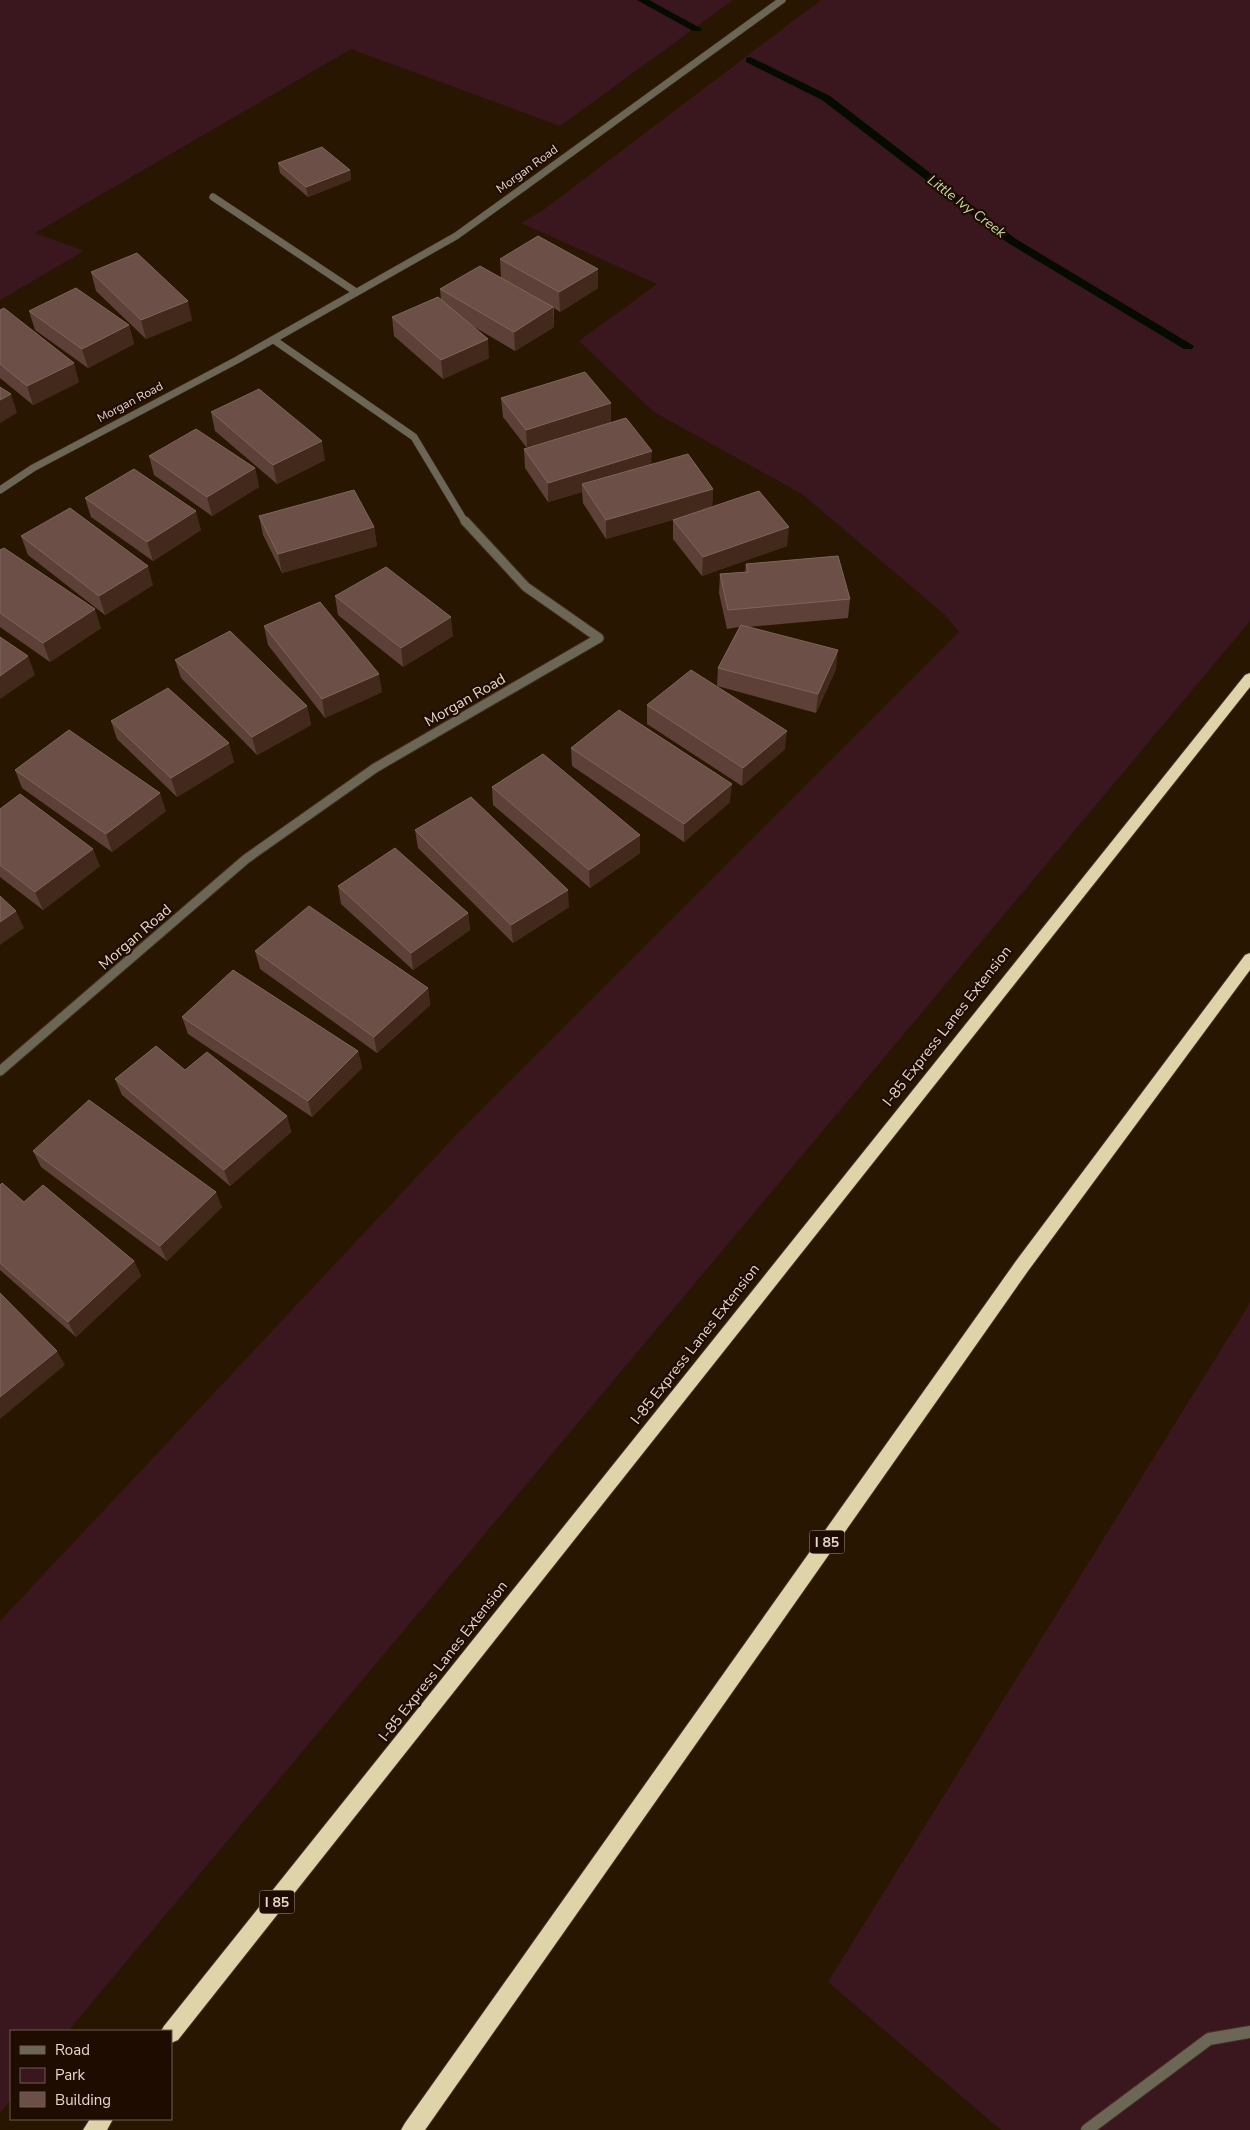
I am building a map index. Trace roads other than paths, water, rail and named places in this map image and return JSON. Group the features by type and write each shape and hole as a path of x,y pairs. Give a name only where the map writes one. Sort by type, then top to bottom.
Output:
{"highway":[{"name":"I-85 Express Lanes Extension","path":"172,2032 1250,678"},
{"name":"I 85","path":"412,2130 1022,1266 1250,959"},
{"path":"94,2130 102,2120"}],"street":[{"name":"Morgan Road","path":"0,490 33,468 274,340 456,236 782,0"},
{"path":"213,197 356,292"},
{"name":"Morgan Road","path":"0,1071 246,859 376,768 599,638 526,587 468,526 414,438 274,340"},
{"path":"1087,2130 1209,2039 1250,2032"}],"waterway":[{"name":"Little Ivy Creek","path":"642,0 697,29"},
{"name":"Little Ivy Creek","path":"750,60 826,98 1012,241 1188,346"}]}
